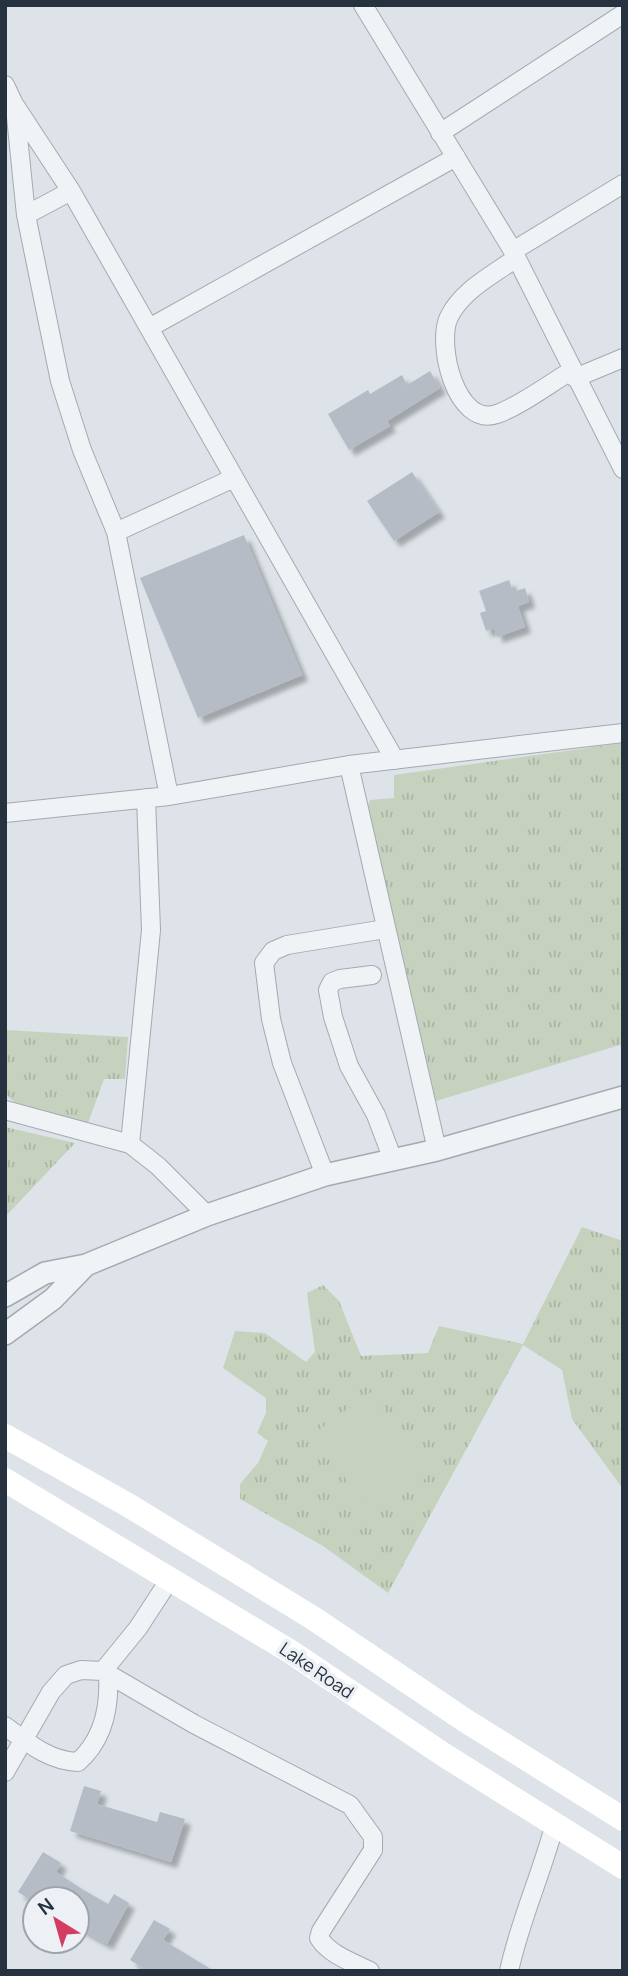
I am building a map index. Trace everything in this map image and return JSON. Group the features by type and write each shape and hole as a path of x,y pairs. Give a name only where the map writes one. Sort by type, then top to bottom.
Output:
{"main road":[{"path":"5,1436 128,1504 281,1598 466,1721 623,1819"},
{"name":"Lake Road","path":"5,1480 291,1652 444,1755 623,1867"}],"street":[{"path":"363,5 515,254 573,375 623,469"},
{"path":"440,132 623,14"},
{"path":"5,85 14,104 71,191 395,760"},
{"path":"14,104 26,215 60,382 82,450 116,532 169,796"},
{"path":"149,328 457,157"},
{"path":"623,184 515,254 466,293 448,318 444,338 453,383 466,405 477,415 496,415 573,375 623,358"},
{"path":"26,215 71,191"},
{"path":"116,532 234,478"},
{"path":"5,813 169,796 349,765 623,733"},
{"path":"349,765 384,929 437,1150"},
{"path":"130,1144 150,930 146,798"},
{"path":"325,1175 282,1063 271,1019 264,963 273,951 287,945 384,929"},
{"path":"372,975 340,979 332,982 328,990 333,1017 349,1066 376,1115 393,1160"},
{"path":"5,1296 45,1273 86,1265 207,1215 325,1175 437,1150 623,1097"},
{"path":"5,1110 130,1144 158,1166 207,1215"},
{"path":"5,1334 53,1299 86,1265"},
{"path":"5,1727 62,1761 78,1762 96,1741 103,1723 109,1694 106,1673 170,1579"},
{"path":"5,1772 51,1692 66,1675 81,1670 106,1673 194,1724 324,1791 349,1805 363,1820 373,1837 373,1850 319,1938 325,1946 342,1957 370,1971"},
{"path":"509,1971 517,1935 544,1864 555,1823"}],"green space":[{"path":"623,743 623,1044 436,1101 366,811 370,800 394,798 394,775"},
{"path":"5,1030 128,1037 125,1079 104,1079 87,1126 14,1102 5,1093"},
{"path":"5,1127 75,1143 5,1217"},
{"path":"582,1227 623,1241 623,1489 572,1419 562,1370 523,1345 388,1593 323,1546 240,1499 240,1484 258,1463 268,1441 257,1433 266,1413 266,1398 223,1368 235,1331 265,1333 306,1362 315,1352 307,1293 323,1285 339,1301 361,1356 428,1353 439,1326 523,1344"},
{"path":"371,1392 431,1474 374,1517 313,1434"}],"building":[{"path":"430,371 440,388 387,421 390,426 349,450 328,414 368,390 370,394 402,375 407,385"},
{"path":"412,472 439,512 394,541 367,501"},
{"path":"244,535 302,675 198,718 140,578"},
{"path":"509,580 513,592 525,588 529,602 518,606 525,627 497,637 494,628 486,631 480,613 486,611 479,591"},
{"path":"84,1786 101,1791 97,1804 157,1822 160,1812 185,1819 171,1862 70,1831"},
{"path":"43,1852 61,1863 56,1872 76,1885 22,1885"},
{"path":"91,1894 108,1904 114,1894 129,1903 107,1944 91,1935"},
{"path":"154,1920 170,1929 163,1940 214,1971 148,1971 130,1960"}]}
